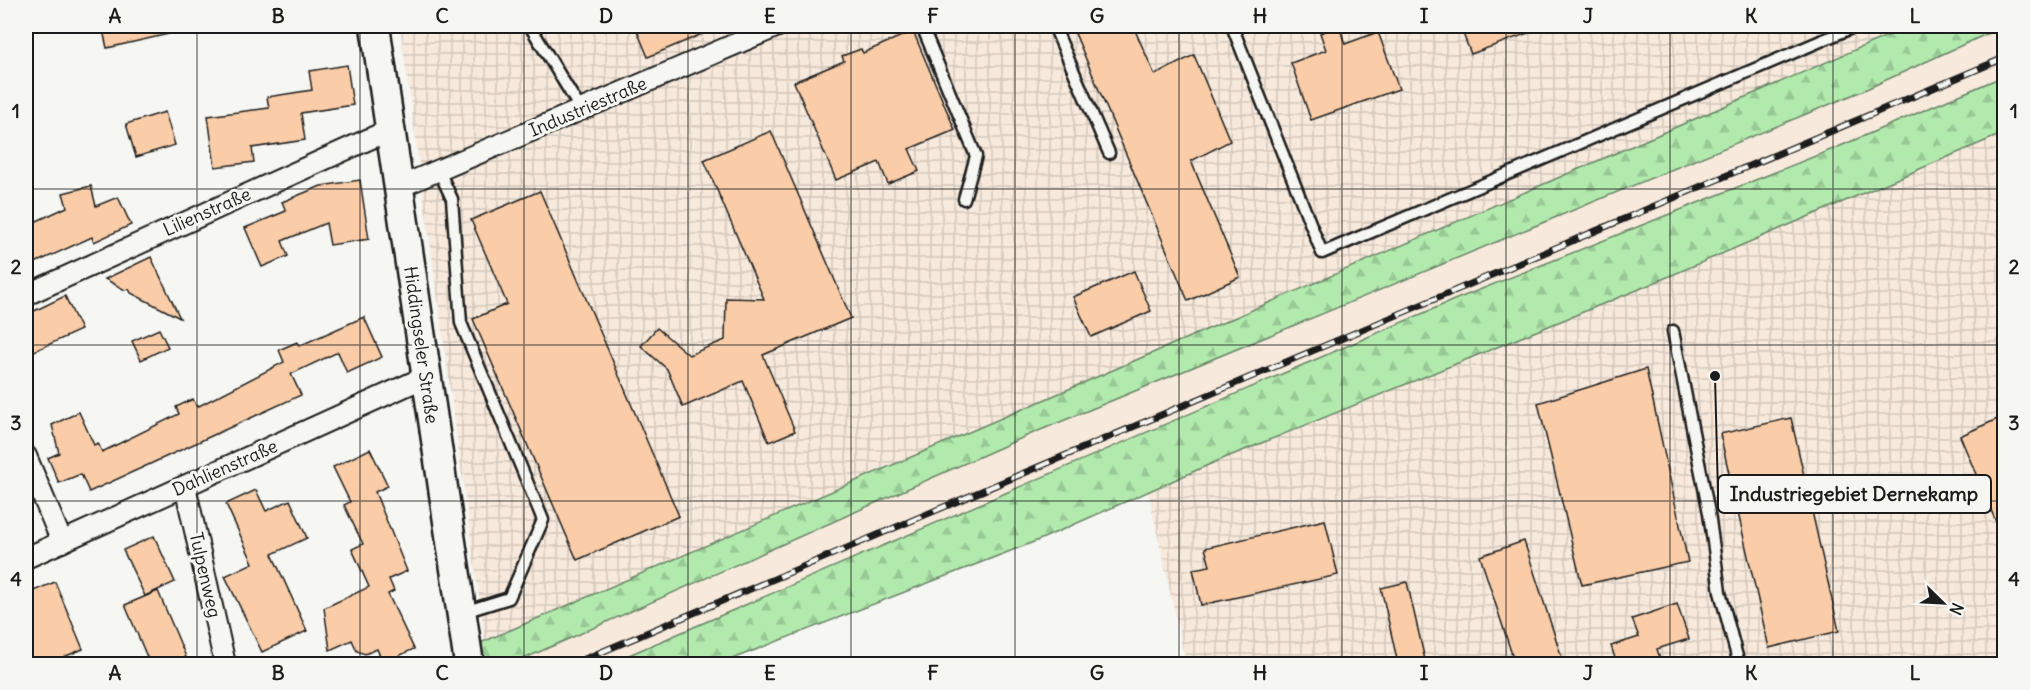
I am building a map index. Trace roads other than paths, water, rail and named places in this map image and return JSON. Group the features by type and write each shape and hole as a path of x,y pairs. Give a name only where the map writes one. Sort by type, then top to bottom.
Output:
{"street":[{"name":"Hiddingseler Straße","path":"375,26 469,664"},
{"name":"Industriestraße","path":"398,188 778,26"},
{"name":"Lilienstraße","path":"26,295 389,130"},
{"name":"Dahlienstraße","path":"26,558 425,377"},
{"path":"26,456 62,542"},
{"name":"Tulpenweg","path":"185,486 225,664"}],"lane":[{"path":"530,26 581,110"},
{"path":"922,26 976,156 964,199"},
{"path":"1054,26 1110,153"},
{"path":"1232,26 1322,254 1856,26"},
{"path":"440,171 452,199 462,323 543,520 509,598 461,612"},
{"path":"1673,331 1709,513 1720,592 1739,664"}],"railway":[{"path":"573,664 2004,58"}],"place":[{"name":"Industriegebiet Dernekamp","path":"1715,376"}]}
